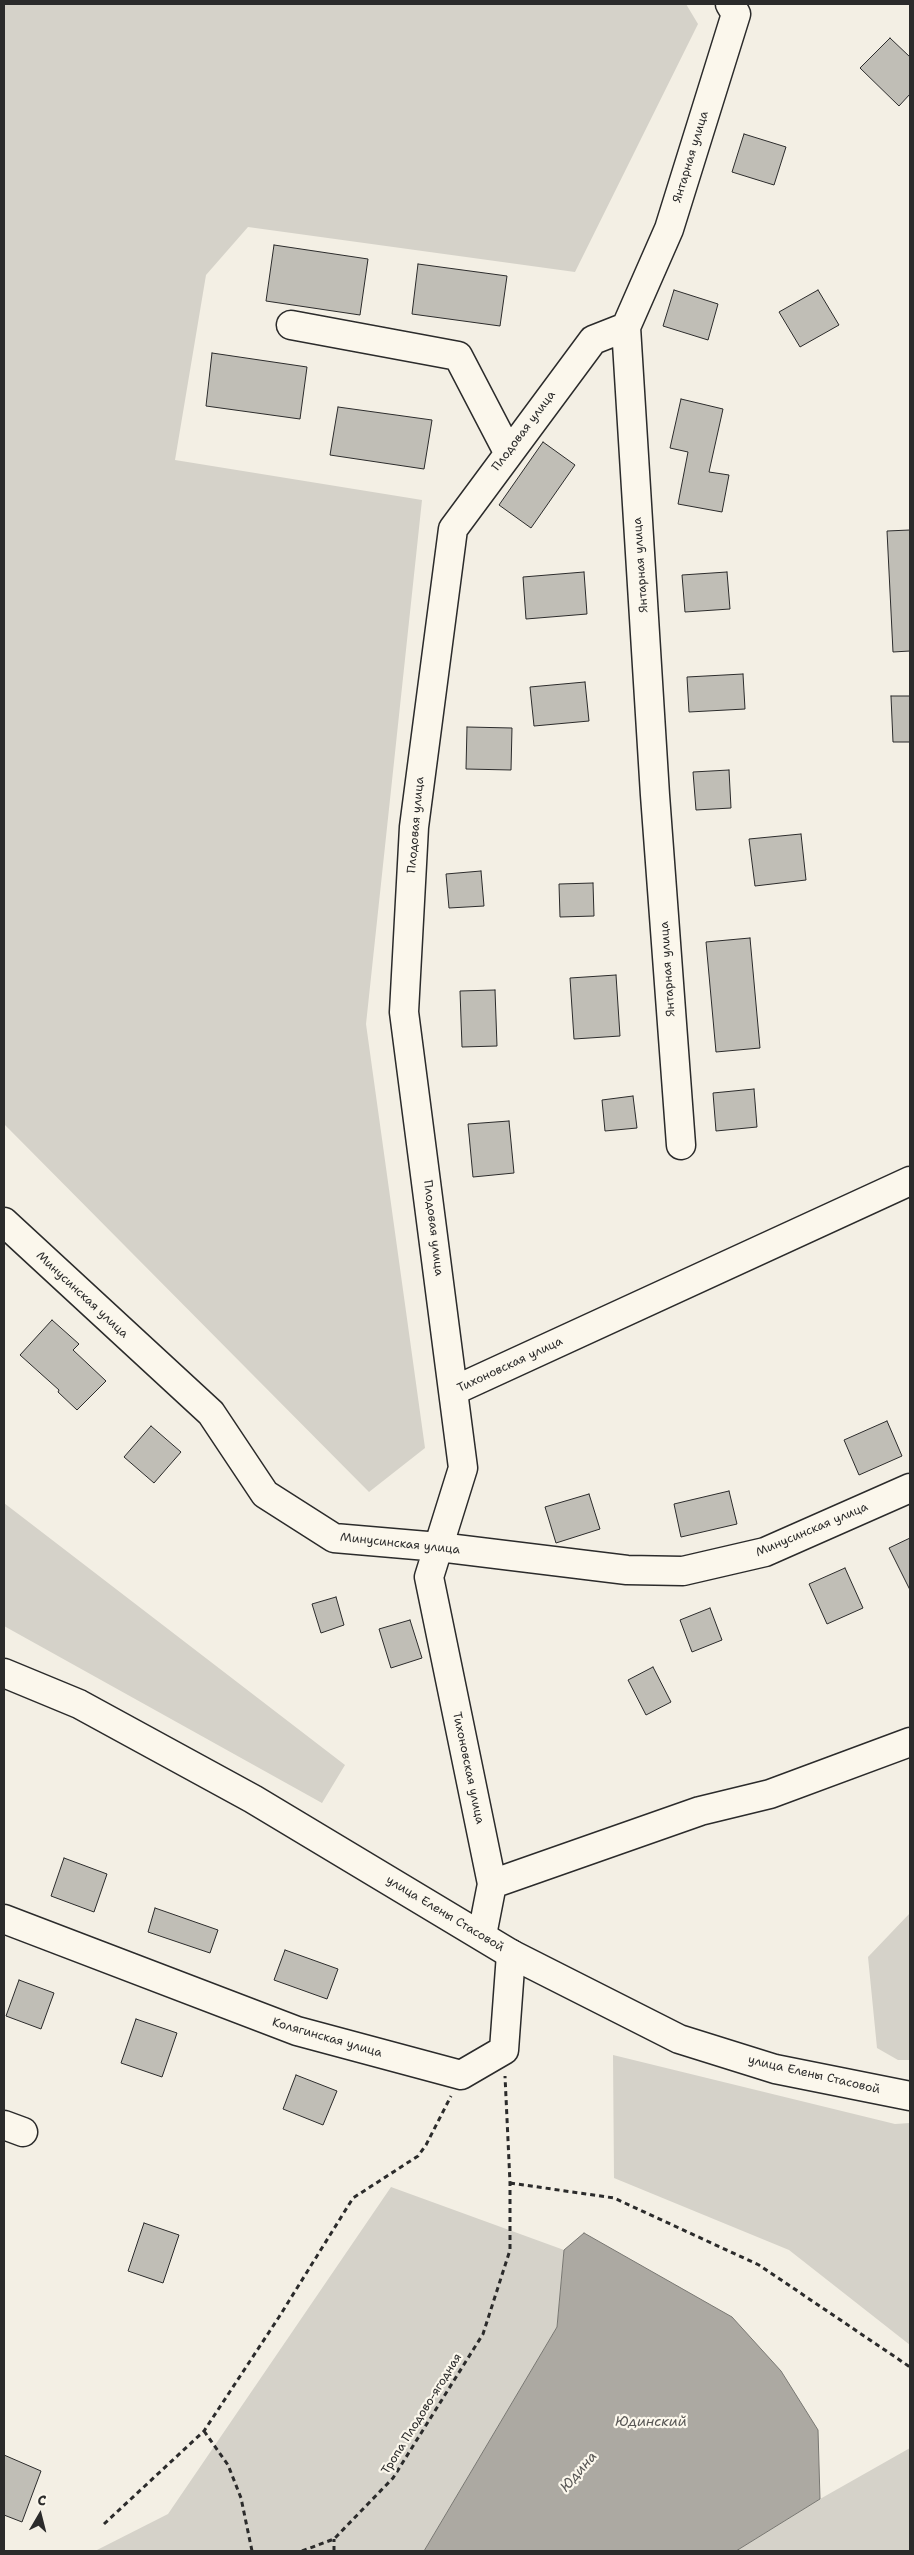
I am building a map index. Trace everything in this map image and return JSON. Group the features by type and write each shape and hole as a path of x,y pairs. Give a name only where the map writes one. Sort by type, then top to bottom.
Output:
{"street":[{"name":"Янтарная улица","path":"681,1145 655,795 626,328 669,229 736,14 730,4"},
{"path":"292,325 458,356 508,452"},
{"name":"Плодовая улица","path":"453,1391 404,1012 414,827 453,529 508,452 594,340 626,328"},
{"name":"Тихоновская улица","path":"482,1935 492,1884 429,1577 463,1468 453,1391 910,1181"},
{"name":"Минусинская улица","path":"4,1222 211,1414 265,1494 334,1538 439,1547 627,1570 682,1571 765,1552 910,1488"},
{"name":"улица Елены Стасовой","path":"4,1673 79,1704 244,1794 511,1954 678,2039 774,2069 910,2096"},
{"path":"492,1884 700,1811 770,1794 910,1742"},
{"name":"Колягинская улица","path":"4,1919 297,2031 461,2075"},
{"path":"461,2075 504,2050 511,1954"}],"path":[{"name":"Тропа Плодово-ягодная","path":"302,2551 334,2539 393,2478 483,2334 510,2250 510,2183 504,2050"},
{"path":"104,2524 204,2431 280,2317 354,2198 418,2156 426,2145 461,2075"},
{"path":"510,2183 614,2198 732,2252 759,2265 910,2367"},
{"path":"204,2431 228,2465 241,2498 252,2551"},
{"path":"334,2539 334,2551"}],"shaded area":[{"path":"4,4 686,4 698,24 575,272 248,227 206,275 175,460 422,500 366,1024 425,1448 369,1492 4,1124"},
{"path":"4,1503 345,1765 322,1803 4,1626"},
{"path":"910,1913 910,2060 898,2060 877,2048 868,1957"},
{"path":"613,2055 895,2124 910,2123 910,2345 789,2250 614,2178"},
{"path":"391,2187 564,2250 557,2327 424,2551 95,2551 168,2514"},
{"path":"910,2448 910,2551 736,2551 820,2499"}],"water":[{"name":"Юдинский","path":"584,2233 732,2317 781,2371 818,2430 820,2499 736,2551 424,2551 557,2327 564,2250"}],"building":[{"path":"890,38 910,57 910,94 899,106 860,68"},
{"path":"744,134 786,147 774,185 732,172"},
{"path":"274,245 368,259 360,315 266,301"},
{"path":"418,264 507,276 500,326 412,314"},
{"path":"674,290 718,304 708,340 663,326"},
{"path":"818,290 839,325 800,347 779,312"},
{"path":"212,353 307,367 300,419 206,406"},
{"path":"681,399 723,409 709,472 729,475 722,512 678,504 688,452 670,448"},
{"path":"338,407 432,420 424,469 330,455"},
{"path":"543,442 575,465 531,528 499,505"},
{"path":"910,530 910,651 893,652 887,531"},
{"path":"584,572 587,614 526,619 523,577"},
{"path":"727,572 730,609 685,612 682,575"},
{"path":"743,674 745,709 689,712 687,677"},
{"path":"585,682 589,721 534,726 530,687"},
{"path":"891,696 910,696 910,742 893,742"},
{"path":"467,727 512,728 511,770 466,769"},
{"path":"729,770 731,808 696,810 693,772"},
{"path":"801,834 806,880 755,886 749,839"},
{"path":"481,871 484,906 449,908 446,874"},
{"path":"593,883 594,916 560,917 559,884"},
{"path":"750,938 760,1048 716,1052 706,942"},
{"path":"616,975 620,1036 574,1039 570,978"},
{"path":"495,990 497,1046 462,1047 460,991"},
{"path":"754,1089 757,1127 716,1131 713,1093"},
{"path":"633,1096 637,1128 605,1131 602,1100"},
{"path":"509,1121 514,1173 473,1177 468,1124"},
{"path":"52,1320 79,1344 73,1350 106,1381 77,1410 58,1392 59,1390 20,1355"},
{"path":"887,1421 902,1456 859,1475 844,1440"},
{"path":"151,1426 181,1452 154,1483 124,1457"},
{"path":"729,1491 737,1524 681,1537 674,1504"},
{"path":"589,1494 600,1529 556,1543 545,1507"},
{"path":"910,1538 910,1590 889,1548"},
{"path":"845,1568 863,1608 827,1624 809,1584"},
{"path":"336,1597 344,1625 321,1633 312,1604"},
{"path":"710,1608 722,1640 692,1652 680,1620"},
{"path":"410,1620 422,1658 391,1668 379,1629"},
{"path":"653,1667 671,1702 646,1715 628,1680"},
{"path":"64,1858 107,1874 94,1912 51,1896"},
{"path":"155,1908 218,1930 210,1953 148,1932"},
{"path":"285,1950 338,1969 327,1999 274,1980"},
{"path":"19,1980 54,1993 41,2029 6,2016"},
{"path":"136,2019 177,2033 162,2077 121,2063"},
{"path":"296,2075 337,2091 323,2125 283,2109"},
{"path":"144,2223 179,2235 163,2283 128,2271"},
{"path":"4,2455 41,2471 22,2522 4,2515"}],"water label":[{"name":"Юдина","path":"579,2472"}]}
